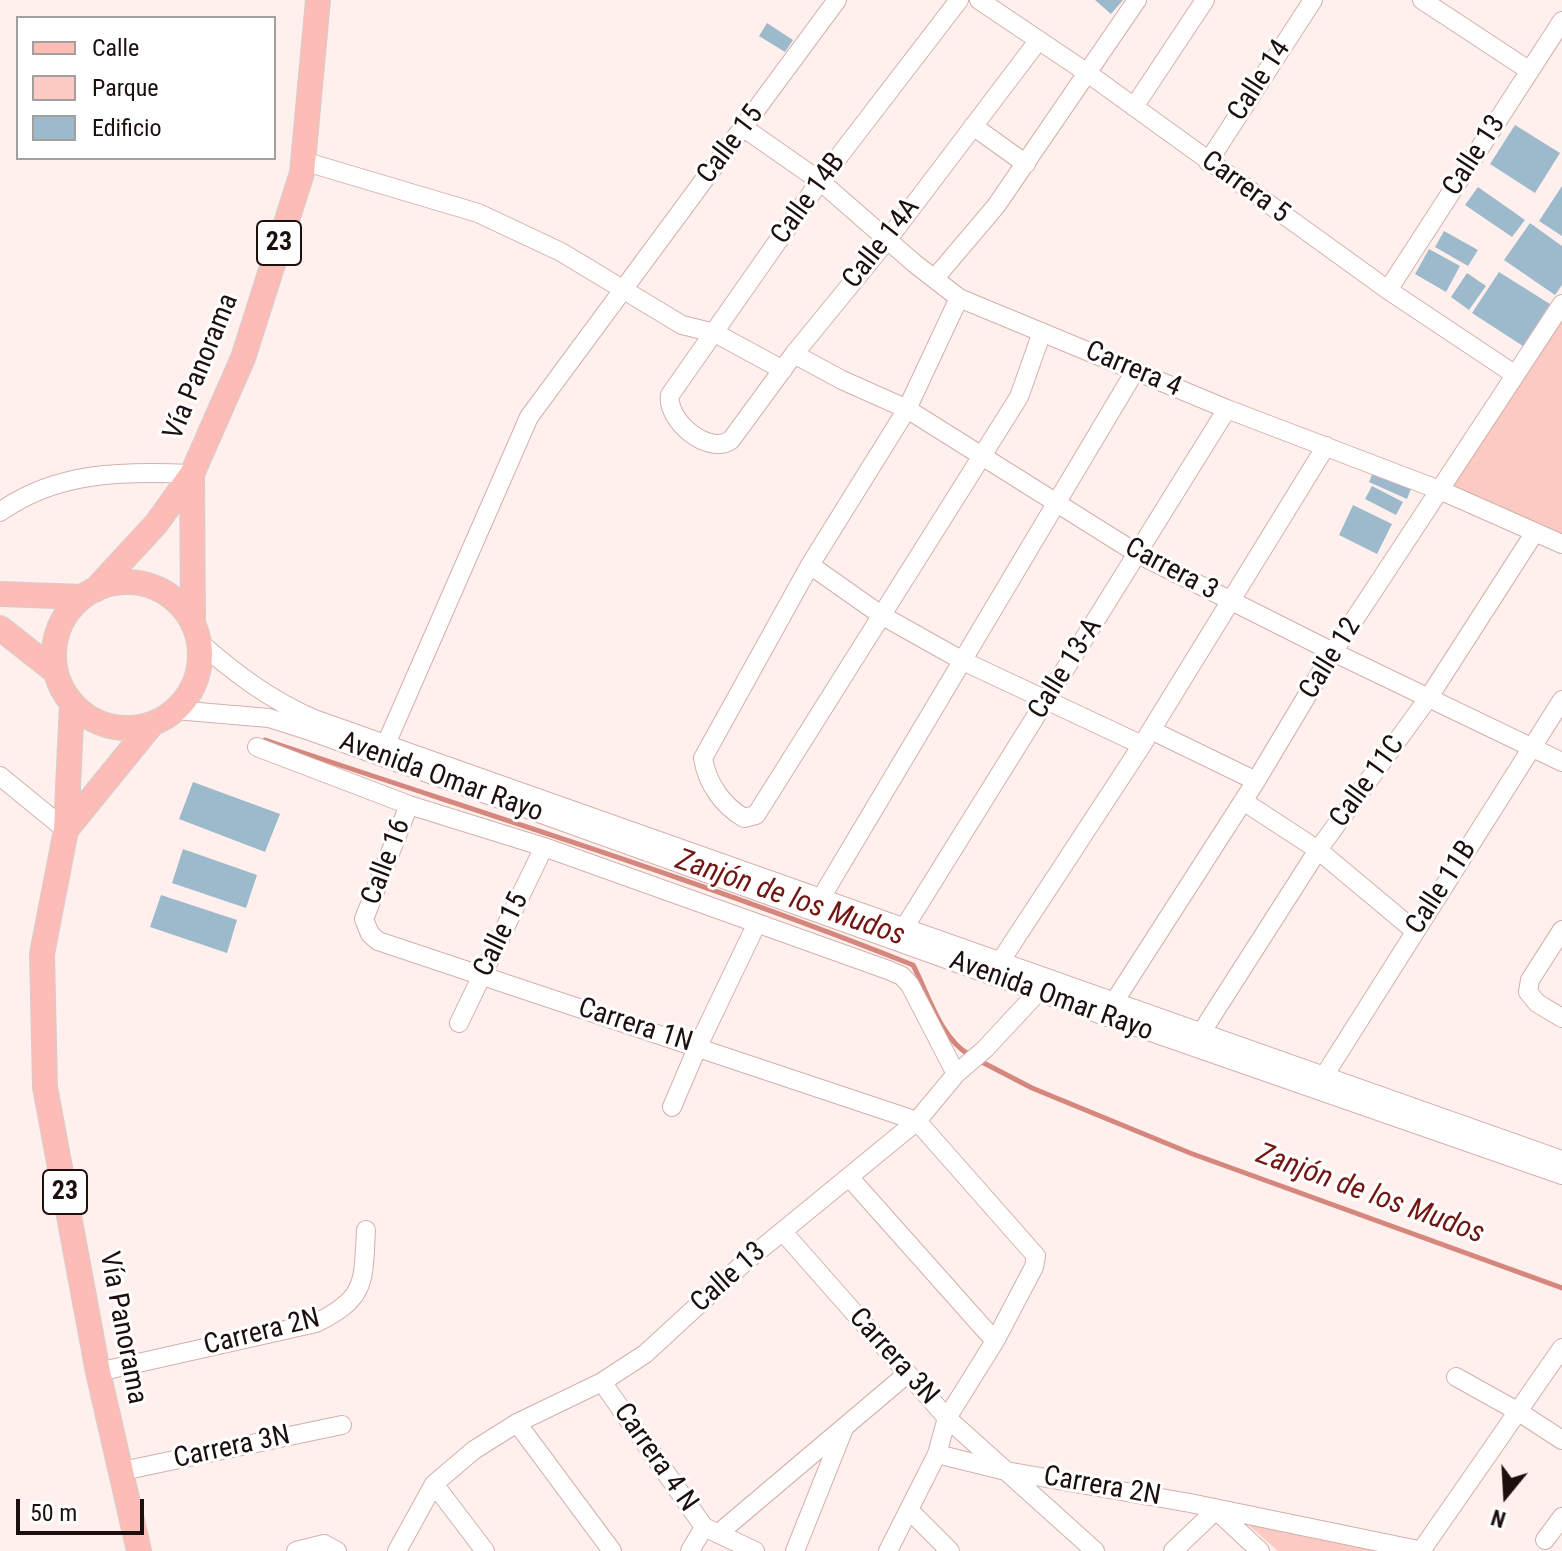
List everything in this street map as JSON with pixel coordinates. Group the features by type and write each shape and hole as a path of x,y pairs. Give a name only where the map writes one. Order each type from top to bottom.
{"main road":[{"name":"Vía Panorama","path":"89,594 147,535 192,474 243,358 302,173 318,0"},
{"name":"Vía Panorama","path":"192,474 196,634"},
{"path":"0,594 89,594 117,583 140,584 162,591 180,606 196,634"},
{"name":"23","path":"89,594 73,606 58,630 54,658 56,672 72,703 88,717 108,725 130,728 152,724 186,699 198,672 196,634"},
{"path":"0,628 56,672"},
{"name":"Vía Panorama","path":"72,703 66,830 42,954 45,1087 98,1372 139,1551"},
{"name":"Vía Panorama","path":"66,830 152,724"}],"street":[{"name":"Calle 15","path":"386,744 529,417 837,0"},
{"name":"Calle 14B","path":"724,445 715,445 682,425 669,404 670,395 820,181 959,0"},
{"name":"Carrera 5","path":"979,0 1007,7 1038,41 1086,72 1388,290 1514,374"},
{"path":"935,278 996,206 1137,0"},
{"path":"1134,107 1205,0"},
{"name":"Calle 14","path":"1208,162 1313,0"},
{"path":"1422,0 1530,71"},
{"name":"Calle 13","path":"1388,290 1562,21"},
{"name":"Calle 14A","path":"724,445 888,239 1038,41"},
{"path":"973,126 1026,164"},
{"name":"Carrera 4","path":"744,128 820,181 959,298 1227,409 1442,491 1562,544"},
{"path":"303,161 478,213 561,252 682,325 715,333 783,370"},
{"path":"959,298 907,409 810,565 703,758 711,784 734,812 744,818 756,815 1019,397 1042,332"},
{"name":"Calle 12","path":"1111,1010 1256,781 1333,652 1442,491 1514,374 1562,304"},
{"name":"Carrera 3","path":"794,354 907,409 1138,554 1562,762"},
{"path":"821,898 1135,371"},
{"name":"Calle 13-A","path":"904,928 1227,409"},
{"path":"1000,962 1146,738 1326,446"},
{"path":"0,512 23,496 53,484 131,472 192,474"},
{"name":"Calle 11C","path":"1201,1033 1318,850 1429,697 1535,532"},
{"path":"810,565 881,615 963,661 1047,701 1256,781"},
{"name":"Avenida Omar Rayo","path":"196,634 237,675 277,702 314,719 1000,962 1041,985"},
{"name":"Calle 11B","path":"1324,1076 1562,700"},
{"name":"Avenida Omar Rayo","path":"175,710 269,718 1111,1010 1561,1161"},
{"path":"257,747 409,805 544,847 902,976 963,1068"},
{"path":"0,776 66,830"},
{"path":"1243,801 1318,850 1415,931"},
{"name":"Calle 16","path":"364,919 409,805"},
{"name":"Calle 15","path":"459,1023 544,847"},
{"name":"Carrera 1N","path":"364,919 370,934 378,941 917,1121"},
{"path":"672,1107 757,923"},
{"path":"1562,930 1530,980 1528,992 1537,1003 1562,1018"},
{"name":"Calle 13","path":"397,1551 434,1484 474,1450 517,1423 602,1382 645,1354 745,1262 917,1121 1041,985"},
{"name":"Avenida Omar Rayo","path":"1111,1010 1201,1033 1561,1161"},
{"path":"917,1121 1036,1256 1034,1267 995,1341 947,1418"},
{"path":"849,1177 995,1341"},
{"name":"Carrera 2N","path":"98,1372 316,1323 336,1313 348,1305 363,1276 366,1230"},
{"name":"Carrera 3N","path":"783,1232 947,1418 937,1454 888,1551"},
{"path":"1216,1510 1422,1551 1562,1348"},
{"path":"690,1551 907,1374"},
{"path":"1456,1377 1562,1440"},
{"name":"Carrera 4 N","path":"602,1382 712,1530 755,1551"},
{"name":"Carrera 2N","path":"947,1418 1006,1471 1216,1510"},
{"path":"517,1423 612,1551"},
{"name":"Carrera 3N","path":"122,1471 342,1425"},
{"path":"795,1551 844,1426"},
{"path":"937,1454 1006,1471 1095,1551"},
{"path":"434,1484 485,1551"},
{"path":"909,1510 950,1551"},
{"path":"1173,1551 1216,1510"},
{"path":"1216,1510 1260,1551"},
{"path":"1545,1540 1562,1517"},
{"path":"296,1551 330,1548"}],"green space":[{"path":"1562,304 1562,544 1442,491"},
{"path":"1246,1523 1393,1551 1278,1551"}],"building":[{"path":"1095,0 1123,0 1111,14"},
{"path":"767,23 793,40 785,52 759,36"},
{"path":"1515,125 1560,153 1535,193 1490,164"},
{"path":"1562,186 1562,236 1539,221"},
{"path":"1478,187 1525,220 1512,237 1465,205"},
{"path":"1530,223 1562,246 1562,285 1555,295 1504,260"},
{"path":"1444,231 1478,250 1468,266 1435,247"},
{"path":"1429,249 1460,266 1446,292 1415,274"},
{"path":"1499,272 1550,304 1523,346 1472,313"},
{"path":"1467,273 1486,286 1469,310 1451,297"},
{"path":"1374,470 1412,486 1407,499 1369,482"},
{"path":"1372,486 1403,502 1396,515 1365,499"},
{"path":"1353,505 1392,524 1377,554 1339,535"},
{"path":"193,782 280,814 265,852 179,819"},
{"path":"183,849 257,875 246,908 172,883"},
{"path":"161,895 237,920 227,953 150,927"}],"waterway":[{"name":"Zanjón de los Mudos","path":"265,740 753,904 913,965 943,1027 951,1039 970,1055"},
{"name":"Zanjón de los Mudos","path":"978,1060 1032,1088 1190,1153 1562,1288"}]}
